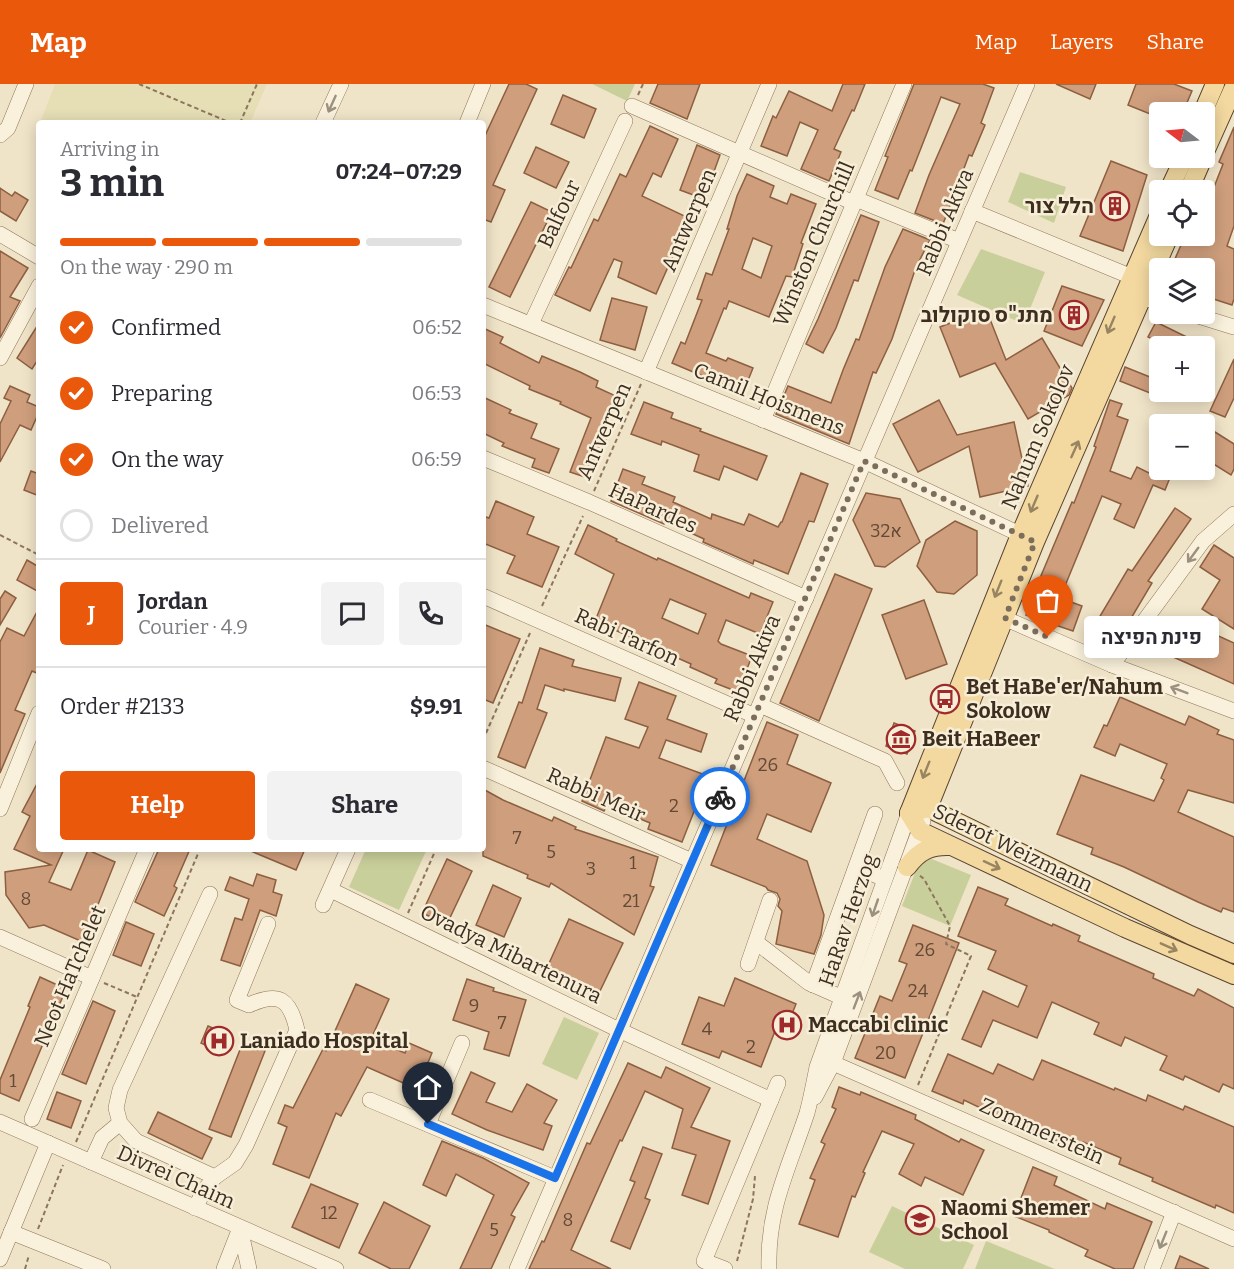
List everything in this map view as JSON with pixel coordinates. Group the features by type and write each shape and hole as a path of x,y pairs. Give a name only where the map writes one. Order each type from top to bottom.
{"main road":[{"path":"1207,102 1215,84"},
{"path":"1215,131 1234,87"},
{"name":"Nahum Sokolov","path":"909,813 1028,538 1149,238"},
{"name":"Nahum Sokolov","path":"928,808 1005,618 1028,538 1165,246"},
{"path":"940,777 944,801 965,825"},
{"name":"Sderot Weizmann","path":"1234,954 928,808 909,813 920,831 1125,928 1234,975"},
{"path":"907,867 926,848 952,846"}],"street":[{"path":"4,132 26,84"},
{"path":"324,120 341,84"},
{"path":"468,120 483,84"},
{"name":"Antwerpen","path":"646,372 770,84"},
{"name":"Winston Churchill","path":"763,420 904,84"},
{"name":"Rabbi Akiva","path":"517,1269 1027,84"},
{"path":"632,106 855,201 959,241"},
{"name":"Balfour","path":"531,324 625,121"},
{"path":"972,211 1132,277 1132,287 1136,294 1149,299"},
{"path":"0,234 36,255"},
{"path":"0,358 36,292"},
{"name":"Camil Hoismens","path":"486,305 864,461 1028,538"},
{"path":"1215,321 1234,327"},
{"name":"HaPardes","path":"486,459 806,598"},
{"path":"1112,665 1203,541 1234,514"},
{"name":"Rabi Tarfon","path":"486,597 885,761 897,783"},
{"path":"1005,618 1112,665 1234,711"},
{"path":"0,809 33,743"},
{"name":"Rabbi Meir","path":"486,769 693,861"},
{"name":"Nahum Sokolov","path":"920,831 928,808"},
{"name":"HaRav Herzog","path":"808,1110 817,1067 909,813"},
{"path":"813,985 875,814"},
{"name":"HaRav Herzog","path":"769,1269 768,1247 771,1220 780,1187 808,1110 833,1063 920,831"},
{"name":"Neot HaTchelet","path":"32,1119 146,852"},
{"path":"323,905 347,852"},
{"path":"857,867 885,879"},
{"name":"Ovadya Mibartenura","path":"331,890 619,1030 771,1100"},
{"path":"210,894 120,1090 116,1108 120,1123 136,1141 215,1177"},
{"path":"748,964 770,900"},
{"path":"195,1208 205,1189 215,1177 235,1163 246,1145 297,1030 293,1012 288,1003 277,998 261,999 249,1005 237,999 268,924"},
{"path":"0,937 92,978"},
{"path":"756,942 813,985 843,998"},
{"path":"428,1124 462,1043"},
{"name":"Zommerstein","path":"833,1063 1234,1239"},
{"path":"725,1269 704,1261 777,1083"},
{"path":"370,1100 555,1178"},
{"name":"Divrei Chaim","path":"0,1122 336,1269"},
{"path":"91,1162 102,1138 120,1123"},
{"path":"0,1259 48,1143"},
{"path":"1152,1269 1174,1212"},
{"path":"224,1269 240,1228"},
{"path":"240,1228 249,1269"},
{"path":"11,1232 103,1269"}],"path":[{"path":"139,84 224,120"},
{"path":"241,120 257,84"},
{"name":"Antverpen","path":"589,502 646,372"},
{"path":"0,535 36,553"},
{"path":"24,1269 70,1152 199,852"},
{"path":"403,924 435,852"},
{"path":"907,867 924,879 950,926 946,944 971,956 913,1098"},
{"path":"92,978 137,997"},
{"path":"734,1269 753,1199 755,1176"}],"shaded area":[{"path":"55,84 267,84 251,120 41,120"}],"green space":[{"path":"592,84 635,84 627,101"},
{"path":"1020,172 1066,187 1054,223 1008,202"},
{"path":"981,249 1045,272 1024,324 957,295"},
{"path":"365,852 426,852 399,910 349,887"},
{"path":"922,855 971,875 950,926 902,906"},
{"path":"564,1017 599,1033 577,1080 542,1064"},
{"path":"892,1206 974,1245 963,1269 905,1269 869,1252"},
{"path":"986,1241 1055,1269 975,1269"}],"building":[{"path":"509,84 526,84 537,89 493,185 505,190 491,222 486,220 486,134"},
{"path":"658,84 700,84 687,119 650,103"},
{"path":"843,84 865,84 834,149 841,152 829,181 801,169 818,130 800,122 787,156 761,146 773,116 776,118 789,91 832,111"},
{"path":"914,84 983,84 994,88 981,123 985,125 972,156 969,155 943,224 915,213 960,104 941,97 912,171 910,170 898,199 875,190 888,157 885,156"},
{"path":"1056,84 1096,84 1090,99"},
{"path":"1136,84 1174,84 1192,91 1187,102 1149,102 1149,114 1128,105"},
{"path":"563,95 596,109 584,138 551,124"},
{"path":"650,126 678,139 661,177 653,173 642,196 693,220 679,251 676,249 656,294 618,277 622,262 614,259 590,311 555,295 569,267 571,268 594,219 598,221 620,174 626,177"},
{"path":"1234,127 1234,226 1227,246 1234,249 1232,305 1215,300 1215,258 1175,258 1181,246 1215,246 1215,185 1223,164 1219,162"},
{"path":"697,145 720,155 704,199 680,190"},
{"path":"536,147 569,162 556,188 524,173"},
{"name":"הלל צור","path":"1111,161 1147,175 1123,251 1080,236"},
{"path":"747,174 774,186 770,197 787,204 791,194 816,204 801,243 803,244 792,277 786,276 769,317 729,301 706,353 726,361 728,358 753,368 743,393 672,363 681,342 685,344 702,300 697,299 706,273 712,275 729,229 727,229 737,196","holes":["753,238 772,246 761,278 742,269"]},
{"path":"0,188 12,196 15,192 28,200 16,221 0,211"},
{"path":"531,202 552,212 510,297 489,287"},
{"path":"861,215 879,222 858,281 854,280 836,328 823,353 806,344"},
{"path":"903,229 930,240 916,267 892,339 876,373 873,372 849,444 776,414 788,386 831,403 856,339 859,340 885,267"},
{"path":"0,251 28,268 10,297 20,301 0,338"},
{"name":"מתנ\"ס סוקולוב","path":"1062,286 1104,300 1082,346 1044,331"},
{"path":"612,298 647,307 635,350 600,340"},
{"path":"986,309 1006,360 1042,338 1072,388 1069,395 1028,419 995,363 960,377 940,327"},
{"path":"1155,324 1160,324 1185,336 1149,336"},
{"path":"36,328 36,363 32,369 17,358"},
{"path":"486,329 503,337 500,343 539,363 542,356 580,372 598,381 596,387 618,397 600,436 606,439 591,479 570,472 591,418 529,389 530,386 486,364"},
{"path":"1234,359 1234,398 1225,417 1210,411"},
{"path":"1125,367 1149,377 1149,393 1120,381"},
{"path":"10,386 30,395 27,402 36,406 36,419 31,430 20,425 0,462 0,424 11,401 4,398"},
{"path":"486,398 511,410 509,413 537,424 531,438 559,449 549,473 532,467 535,459 502,446 504,443 486,434"},
{"path":"939,400 957,435 1014,422 1028,486 980,497 969,446 918,472 893,424"},
{"path":"1110,400 1122,404 1117,416 1128,420 1110,471 1131,479 1137,467 1149,473 1149,480 1169,480 1165,490 1153,485 1134,528 1114,519 1121,504 1102,496 1060,598 1082,606 1073,631 1026,615 1072,502 1074,503 1096,447 1094,446"},
{"path":"644,402 673,413 671,418 701,429 700,431 767,456 757,480 724,466 719,480 694,471 699,455 662,441 661,445 631,434"},
{"path":"1215,432 1234,444 1234,469 1231,475 1215,465"},
{"path":"623,469 645,477 642,484 675,497 673,502 711,519 712,514 744,525 749,514 778,527 801,473 828,484 814,522 809,521 788,574 754,560 753,564 703,542 704,539 665,521 664,524 611,501"},
{"path":"31,471 36,473 36,495 24,490"},
{"path":"866,493 900,499 920,542 885,567 875,566 853,520"},
{"path":"496,501 534,517 527,534 559,547 542,587 507,573 515,556 486,544 486,517 489,518"},
{"path":"1175,508 1191,519 1148,581 1152,583 1117,642 1093,628 1128,569 1132,571"},
{"path":"955,521 977,531 977,575 954,594 937,592 917,566 926,540"},
{"path":"588,525 657,560 658,558 749,598 751,593 773,602 760,634 726,620 718,641 752,656 738,692 715,683 717,679 690,667 691,664 595,621 614,574 575,554","holes":["670,599 706,614 698,634 662,618"]},
{"path":"1214,545 1234,558 1234,629 1202,609 1220,580 1200,567"},
{"path":"27,560 36,565 36,590 17,580"},
{"path":"835,574 872,589 819,721 780,703"},
{"path":"5,591 16,598 0,625 0,599"},
{"path":"924,600 947,664 906,679 882,615"},
{"path":"36,614 36,673 32,671 15,710 25,714 0,773 0,642 7,628 24,636"},
{"path":"1177,617 1234,643 1234,684 1162,652"},
{"path":"486,625 520,639 493,703 486,700"},
{"path":"540,648 574,660 572,666 621,678 615,701 545,685 537,709 547,713 525,768 498,757 519,702 522,703"},
{"path":"639,682 676,696 667,719 707,734 701,752 666,740 659,758 708,776 682,842 648,829 650,823 607,805 604,811 582,801 606,737 639,748 648,727 625,719"},
{"path":"1120,697 1185,725 1189,716 1219,730 1217,734 1234,740 1234,803 1188,790 1178,812 1234,837 1234,912 1223,908 1221,912 1198,902 1091,854 1093,848 1057,834 1081,775 1154,801 1164,780 1161,778 1167,764 1120,744 1115,756 1094,747 1104,725 1107,726"},
{"path":"767,722 798,735 787,764 831,783 811,832 767,814 757,839 807,861 824,915 821,935 814,954 776,944 782,911 778,906 780,899 777,893 711,865"},
{"name":"Beit HaBeer","path":"894,723 915,731 907,754 886,746"},
{"path":"36,786 36,852 63,852 49,882 71,890 87,852 92,852 115,862 83,942 44,925 29,928 6,895 5,872 51,865 14,849 30,816 22,812"},
{"path":"486,791 552,821 554,817 576,827 575,829 658,857 650,886 654,887 634,935 551,883 549,887 527,878 528,875 483,856 483,852 486,852"},
{"path":"158,852 189,852 174,886 177,888 164,916 135,902"},
{"path":"253,852 304,852 296,870"},
{"path":"447,859 472,871 447,924 422,913"},
{"path":"257,874 276,880 273,892 282,895 276,916 260,910 240,966 221,960 235,918 242,920 249,899 225,890 230,877 253,886"},
{"path":"493,885 521,898 504,937 476,925"},
{"path":"978,887 1008,899 1005,905 1080,936 1078,941 1154,974 1153,978 1194,996 1198,989 1234,1008 1234,1089 1223,1084 1219,1092 1185,1076 1183,1080 1160,1070 1167,1056 1125,1037 1121,1046 1094,1034 1099,1023 1052,1002 1037,1038 993,1020 981,1047 962,1039 983,991 1018,1007 1027,986 988,969 996,951 958,936"},
{"path":"569,919 623,943 599,993 546,970"},
{"path":"126,922 154,934 141,966 113,955"},
{"path":"913,925 959,943 905,1078 855,1058 880,996 892,1001 907,964 899,961"},
{"path":"40,977 66,989 19,1101 0,1093 0,1080"},
{"path":"735,978 796,1004 786,1029 777,1026 761,1067 722,1051 719,1058 682,1044 699,997 724,1006"},
{"path":"467,979 494,988 493,991 526,1000 509,1056 484,1049 489,1032 453,1020"},
{"path":"356,984 389,999 371,1039 405,1053 409,1043 432,1053 417,1089 367,1067 341,1116 336,1113 309,1178 273,1164 287,1127 278,1123 285,1105 293,1108 323,1049 326,1051"},
{"path":"93,1001 115,1011 86,1084 62,1074"},
{"path":"208,1026 222,1032 214,1049 201,1043"},
{"path":"243,1042 265,1051 231,1137 209,1129"},
{"path":"948,1054 993,1074 998,1064 1033,1080 1042,1060 1114,1090 1115,1088 1146,1101 1148,1095 1183,1110 1185,1106 1234,1127 1234,1213 1216,1205 1215,1208 1152,1181 1153,1178 1119,1164 1121,1158 1083,1142 1079,1150 1042,1135 1041,1137 964,1100 963,1104 932,1091"},
{"path":"628,1063 661,1078 666,1067 710,1088 691,1127 730,1141 708,1204 682,1195 696,1155 672,1148 683,1109 645,1091 622,1141 620,1140 571,1250 611,1269 529,1269 542,1241 544,1242 587,1143 590,1144"},
{"path":"471,1072 495,1083 486,1102 512,1112 527,1084 557,1100 544,1123 552,1126 543,1150 487,1130 452,1114"},
{"path":"839,1087 860,1095 861,1092 916,1115 915,1119 959,1142 961,1139 984,1150 963,1195 925,1177 921,1186 899,1174 914,1144 882,1131 863,1172 865,1173 855,1197 852,1196 838,1237 799,1224 815,1180 810,1178 825,1144 821,1142 836,1109 832,1107"},
{"path":"57,1092 81,1101 71,1128 47,1119"},
{"path":"158,1112 212,1138 202,1159 148,1133"},
{"path":"442,1141 483,1158 529,1183 511,1215 515,1217 491,1269 460,1269 494,1195 456,1174 446,1196 423,1185"},
{"path":"643,1147 662,1154 645,1198 650,1200 630,1249 611,1241 635,1182 630,1180"},
{"path":"1033,1167 1057,1177 1054,1185 1105,1209 1107,1203 1152,1222 1133,1269 1115,1269 1085,1256 1088,1250 1049,1230 1014,1216"},
{"path":"311,1184 358,1204 339,1248 292,1227"},
{"path":"384,1202 430,1226 409,1269 391,1269 359,1253"},
{"path":"1180,1256 1209,1269 1175,1269"}],"way so far":[{"path":"720,797 864,461 1035,542 1005,618 1048,637"}],"place":[{"name":"הלל צור","path":"1115,206"},
{"name":"מתנ\"ס סוקולוב","path":"1074,315"},
{"name":"פינת הפיצה","path":"1048,637"},
{"name":"Bet HaBe'er/Nahum Sokolow","path":"945,699"},
{"name":"Beit HaBeer","path":"901,739"},
{"name":"Maccabi clinic","path":"787,1025"},
{"name":"Laniado Hospital","path":"219,1041"},
{"name":"Naomi Shemer School","path":"920,1220"}],"route":[{"path":"428,1124 555,1178 720,797"}]}
